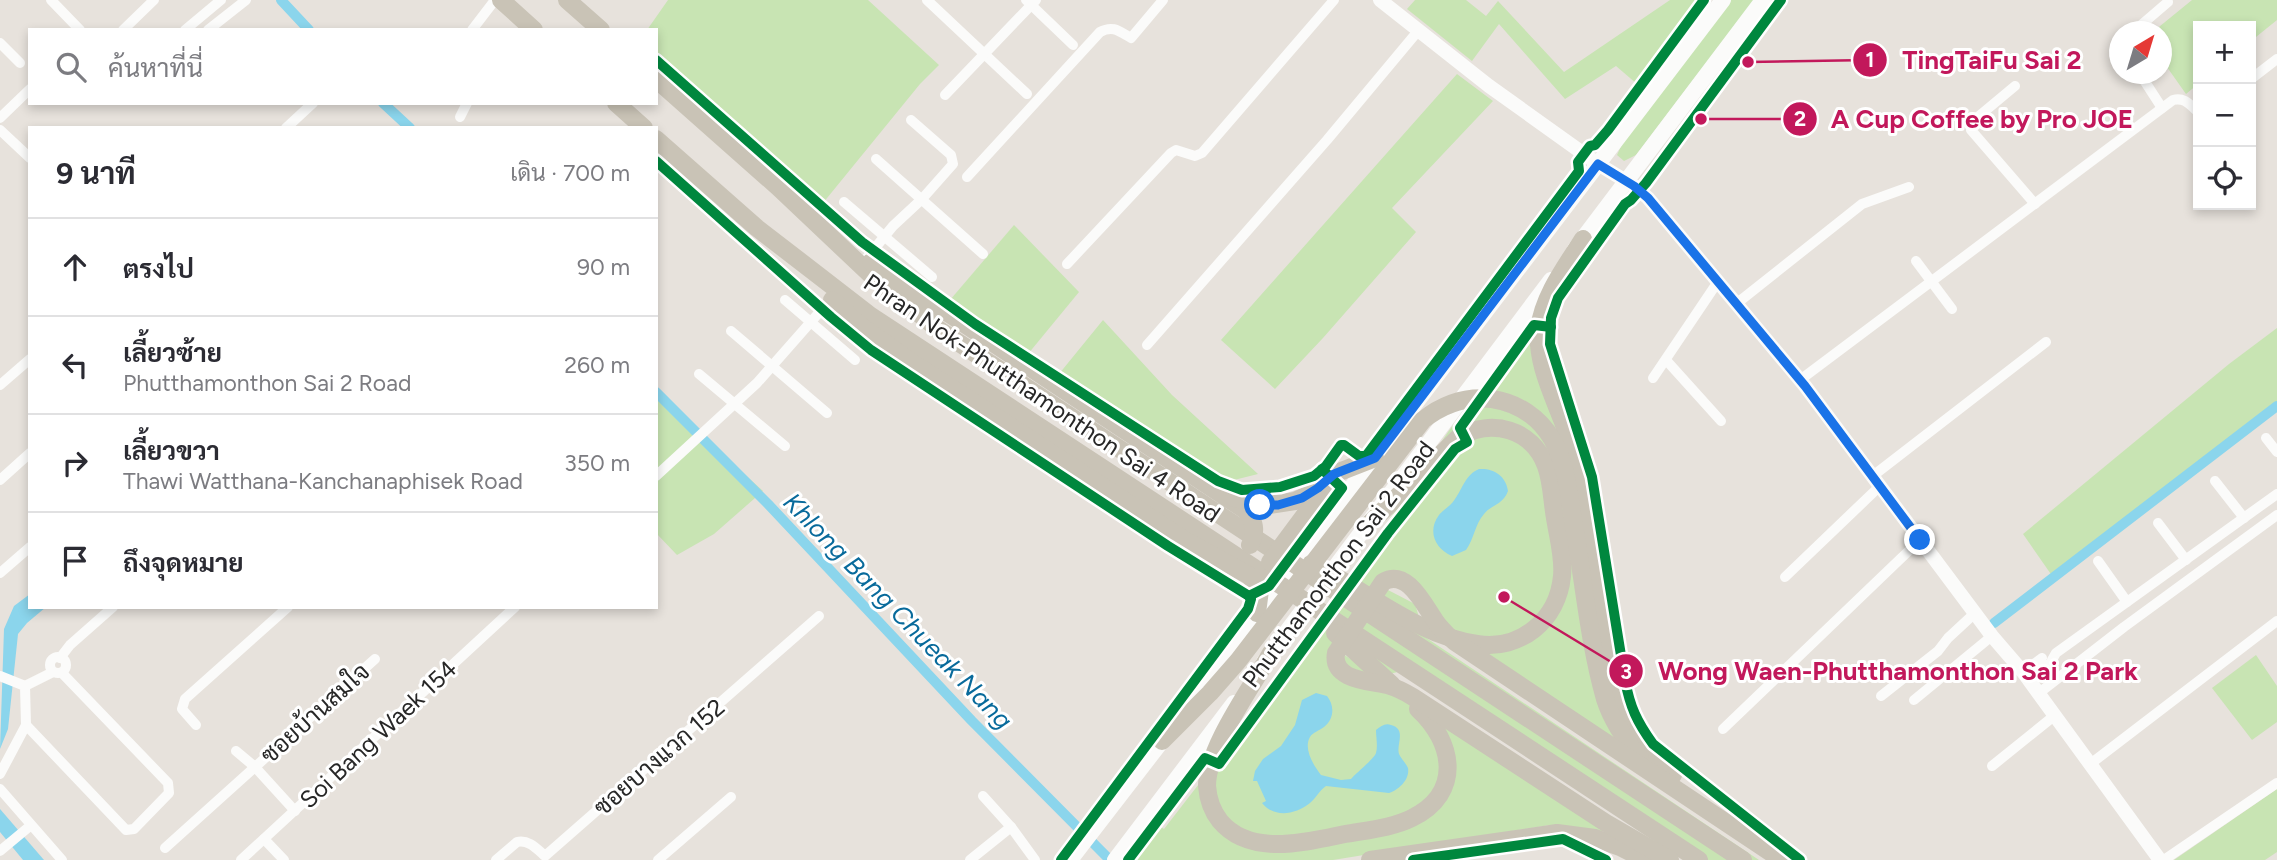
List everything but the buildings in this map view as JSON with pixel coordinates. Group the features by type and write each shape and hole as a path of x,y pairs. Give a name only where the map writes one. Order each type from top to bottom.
{"main road":[{"path":"501,0 527,28"},
{"path":"567,0 599,28"},
{"name":"Phutthamonthon Sai 2 Road","path":"1070,860 1723,0"},
{"name":"Phutthamonthon Sai 2 Road","path":"1115,860 1763,0"},
{"name":"Phran Nok-Phutthamonthon Sai 4 Road","path":"658,81 922,318 1743,860"},
{"path":"619,105 642,126"},
{"name":"Phran Nok-Phutthamonthon Sai 4 Road","path":"658,141 757,228 871,316 1047,432 1268,585 1699,860"},
{"path":"817,224 1248,513 1255,532 1250,545 1239,554 1223,555 1202,550"},
{"path":"757,228 861,326 912,363 1202,550 1268,585 1335,634 1434,726 1443,740 1447,753 1445,781 1437,799 1429,807 1402,822 1280,844 1257,842 1234,833 1225,826 1212,809 1207,785 1212,761 1271,653"},
{"path":"1583,239 1547,300 1539,328 1539,343 1543,366 1584,488 1619,701 1627,723 1647,751 1749,837 1782,860"},
{"path":"1162,741 1238,662 1423,420 1452,402 1493,399 1507,402 1529,413 1545,429 1558,451 1566,477 1598,666 1610,712 1632,748 1665,788"},
{"path":"1266,545 1334,575 1407,620 1429,630 1476,644 1503,645 1521,639 1538,626 1555,602 1561,583 1562,565 1546,467 1534,444 1516,433 1500,428 1477,429 1452,442 1367,526"},
{"path":"1205,484 1238,500 1260,505 1278,505 1310,494 1334,474 1375,458"},
{"path":"1257,613 1260,599 1268,585 1265,569 1334,474"},
{"path":"1659,858 1413,697 1389,686 1345,674 1337,667 1336,653 1383,582 1388,579 1401,579 1412,588 1438,625 1455,642 1766,860"},
{"path":"1335,634 1619,820 1659,858"},
{"path":"1437,658 1546,718 1749,837"},
{"path":"1370,860 1558,833 1595,838 1659,858"}],"street":[{"path":"51,0 78,28"},
{"path":"125,28 154,0"},
{"path":"211,28 246,0"},
{"path":"474,28 495,0"},
{"path":"927,0 1027,94"},
{"path":"967,177 1100,32 1115,28 1131,38 1163,0"},
{"path":"1067,264 1171,153 1176,150 1195,156 1202,153 1335,0"},
{"path":"1385,1 1418,31 1489,86 1648,198 1800,380 2162,860 2277,783"},
{"path":"187,28 218,2"},
{"path":"945,95 1031,2 1073,45"},
{"path":"2146,21 2168,2"},
{"path":"1147,345 1326,141 1418,31"},
{"path":"0,43 20,64"},
{"path":"2256,75 2277,59"},
{"path":"2146,84 2162,108"},
{"path":"2015,86 1973,121 1971,130 2035,204"},
{"path":"0,118 28,91"},
{"path":"1800,380 2173,100 2182,99 2193,107"},
{"path":"288,126 311,105"},
{"path":"460,117 466,105"},
{"path":"866,258 950,168 953,159 911,120"},
{"path":"0,130 28,156"},
{"path":"876,159 983,254"},
{"path":"1736,304 1862,204 1909,187"},
{"path":"844,202 932,277"},
{"path":"1916,261 1952,309"},
{"path":"1653,378 1717,283"},
{"path":"658,474 735,405 831,299"},
{"path":"785,300 855,360"},
{"path":"732,331 827,413"},
{"path":"1785,577 1877,480 2046,342"},
{"path":"1666,360 1721,421"},
{"path":"0,386 28,361"},
{"path":"699,373 785,446"},
{"path":"2266,438 2277,452"},
{"path":"0,480 28,455"},
{"path":"2215,481 2244,518"},
{"path":"2025,676 2277,494"},
{"path":"2039,694 2134,619 2277,514"},
{"path":"2158,523 2186,560"},
{"path":"1723,729 1920,540"},
{"path":"0,573 28,549"},
{"path":"2098,561 2127,602"},
{"path":"26,725 126,830 134,830 169,793 168,783 50,667 54,659 60,658 70,645 111,609"},
{"path":"269,609 276,618"},
{"path":"196,725 182,709 185,699 286,609"},
{"name":"Soi Bang Waek 154","path":"241,860 513,609"},
{"path":"1881,696 1938,651 1975,613"},
{"name":"ซอยบางแวก 152","path":"496,860 521,840 547,858 819,616"},
{"path":"2089,765 2277,621"},
{"path":"1914,700 1992,636"},
{"name":"ซอยบ้านสมใจ","path":"165,848 375,659"},
{"path":"1,676 21,684 57,672"},
{"path":"0,774 26,725 21,684"},
{"path":"1992,766 2054,716"},
{"name":"ซอยบ้านสมใจ","path":"236,751 255,767 295,811"},
{"path":"0,789 26,829 62,860"},
{"path":"983,796 1011,827 1035,860"},
{"path":"658,860 730,797"},
{"path":"970,860 1011,827"},
{"path":"3,848 26,829"},
{"path":"264,839 285,860"}],"green space":[{"path":"668,0 868,0 939,65 920,84 823,203 658,55 658,28 648,28"},
{"path":"1415,0 1466,0 1486,16 1498,1 1564,72 1670,0 1700,0 1637,84 1616,66 1565,99 1499,24 1472,61 1407,9"},
{"path":"1730,0 1754,0 1636,155 1624,161 1617,155 1622,144"},
{"path":"2192,0 2277,0 2277,20 2256,37 2256,21 2193,21 2193,88 2186,94 2172,74 2172,21 2166,21"},
{"path":"1457,74 1493,101 1392,208 1416,232 1275,389 1221,340"},
{"path":"1014,225 1079,292 1028,354 950,300"},
{"path":"1103,320 1172,395 1258,474 1230,481 1190,459 1059,374"},
{"path":"1534,327 1569,458 1629,751 1464,645 1394,573 1331,646 1604,828 1601,834 1550,825 1333,860 1134,860 1158,825 1164,829 1250,718 1352,575 1448,432 1527,328"},
{"path":"2277,328 2277,409 2055,580 2023,534 2229,364"},
{"path":"658,396 763,491 714,534 677,555 658,535"},
{"path":"1388,590 1415,604 1425,637 1759,860 1686,860 1401,671 1386,675 1342,650"},
{"path":"2256,655 2277,686 2277,722 2252,740 2212,688"},
{"path":"2277,789 2277,852 2265,860 2174,860"}],"water":[{"path":"1479,469 1498,474 1505,481 1508,491 1503,499 1481,518 1466,550 1452,556 1437,544 1433,533 1435,521 1453,501 1467,478"},
{"path":"28,596 28,609 44,609 18,634 8,729 0,749 4,629 14,606"},
{"path":"1316,693 1327,696 1332,708 1327,724 1313,734 1308,742 1310,757 1321,775 1341,780 1351,779 1375,756 1376,730 1387,724 1399,730 1398,750 1408,768 1407,777 1399,787 1389,793 1326,786 1310,803 1298,810 1285,813 1272,811 1262,803 1266,801 1257,781 1253,781 1255,771 1263,759 1281,746 1295,725 1302,700"},
{"path":"0,809 44,860 23,860 0,832"}],"waterway":[{"name":"Khlong Bang Chueak Nang","path":"281,0 307,28"},
{"name":"Khlong Bang Chueak Nang","path":"385,105 408,126"},
{"name":"Khlong Bang Chueak Nang","path":"658,394 768,504 972,721 1110,860"},
{"path":"1994,623 2277,406"}],"cycle path":[{"path":"658,62 862,242 975,324 1218,481 1242,490 1280,487 1314,476 1326,466 1341,445 1359,456 1366,456 1579,171 1578,162 1590,146 1595,145 1608,130 1704,0"},
{"path":"1781,0 1646,183 1625,204 1558,298 1551,318 1550,344 1592,477 1625,680 1635,714 1653,744 1800,860"},
{"path":"658,163 871,350 1168,546 1249,596"},
{"path":"1128,860 1205,758 1219,764 1388,533 1455,449 1467,442 1460,428 1534,325 1551,327"},
{"path":"1249,596 1269,586 1342,488 1322,469"},
{"path":"1061,860 1248,609 1251,599 1249,596"},
{"path":"1413,860 1563,839 1606,860"}],"place":[{"name":"TingTaiFu Sai 2","path":"1748,62"},
{"name":"A Cup Coffee by Pro JOE","path":"1701,119"},
{"name":"Wong Waen-Phutthamonthon Sai 2 Park","path":"1504,597"}],"route":[{"path":"1260,505 1295,501 1310,494 1334,474 1375,458 1598,164 1648,198 1805,386 1920,540"}]}
